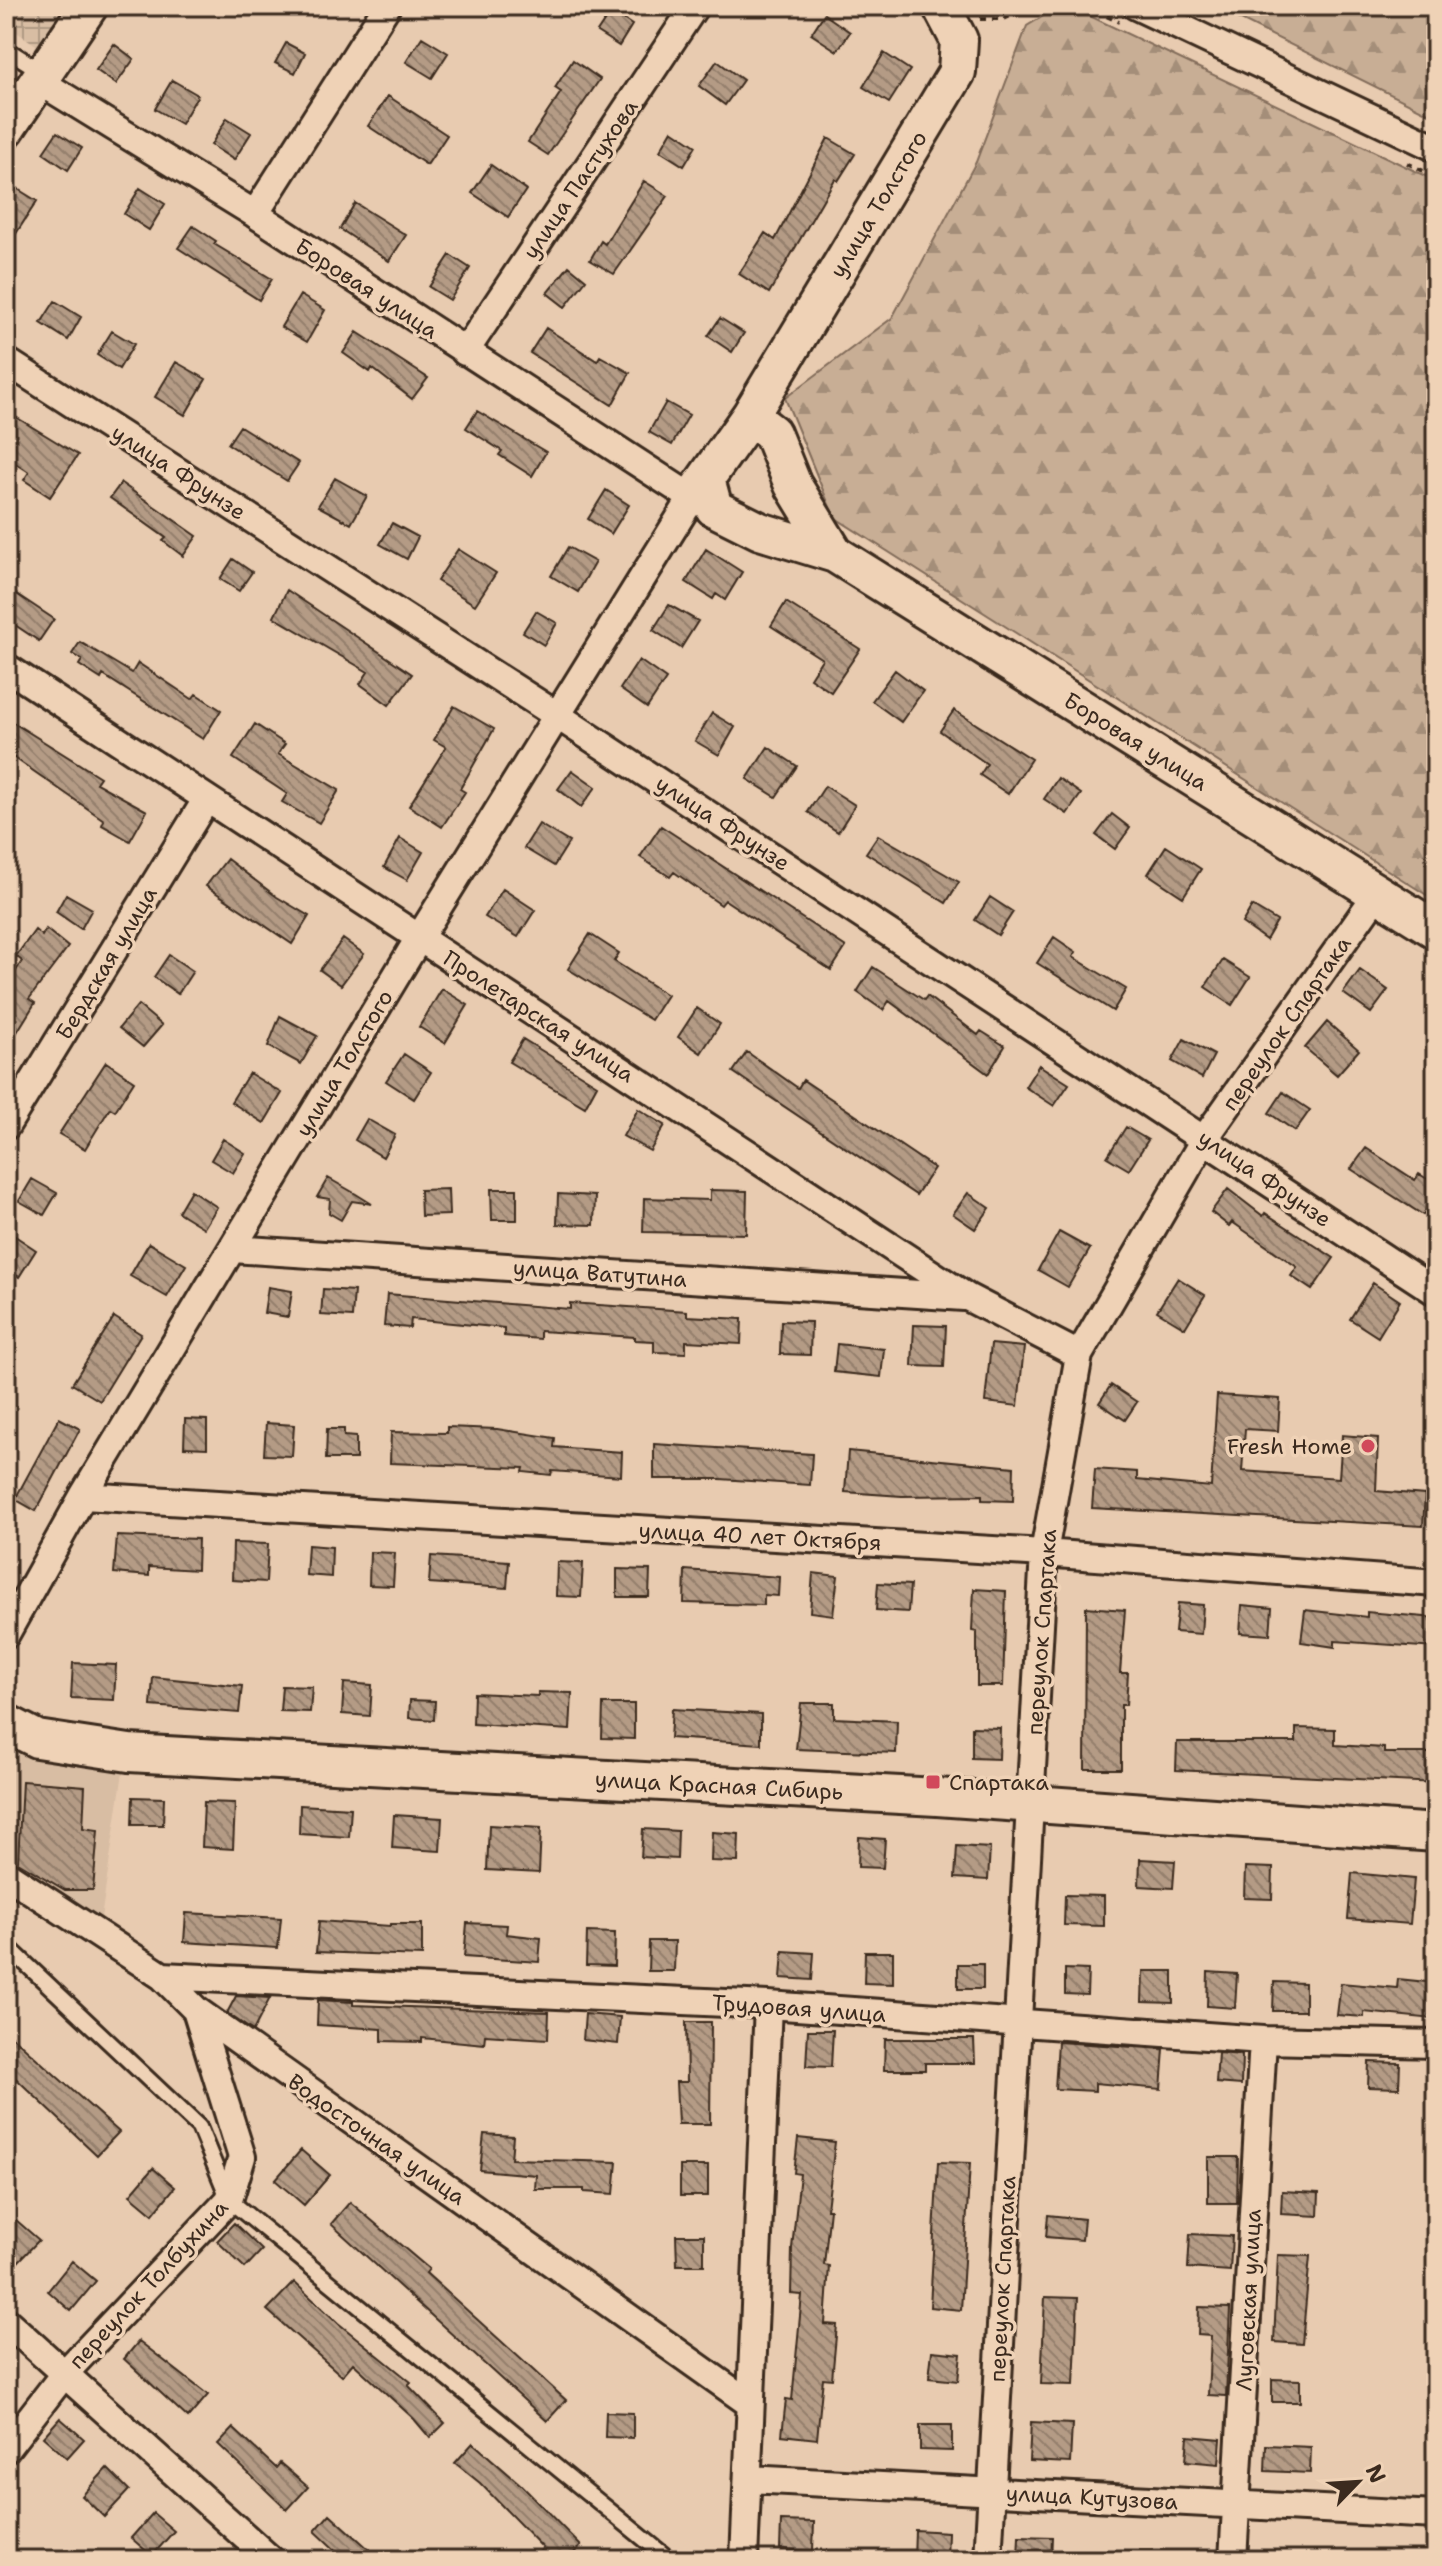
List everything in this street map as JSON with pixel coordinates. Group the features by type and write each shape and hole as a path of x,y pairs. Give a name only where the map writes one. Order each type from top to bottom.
{"street":[{"path":"6,129 89,6"},
{"path":"255,214 387,6"},
{"name":"улица Пастухова","path":"465,352 695,6"},
{"path":"1136,6 1436,148"},
{"name":"улица Толстого","path":"6,1634 83,1496 419,938 558,716 704,495 957,72 959,40 946,12"},
{"name":"Боровая улица","path":"42,78 465,352 704,495"},
{"name":"улица Фрунзе","path":"6,361 558,716 1436,1292"},
{"path":"750,416 772,433 793,485 835,554"},
{"path":"760,531 781,527 794,512 793,485"},
{"path":"704,495 760,531 835,554"},
{"name":"Боровая улица","path":"835,554 1379,891 1436,930"},
{"name":"Пролетарская улица","path":"6,667 967,1297 1079,1355"},
{"name":"Бердская улица","path":"6,1126 206,800"},
{"name":"переулок Спартака","path":"988,2560 1044,1553 1079,1355 1205,1138 1379,891"},
{"name":"улица Ватутина","path":"233,1249 967,1297"},
{"name":"улица 40 лет Октября","path":"83,1496 1044,1553 1436,1583"},
{"name":"улица Красная Сибирь","path":"6,1723 37,1739 129,1753 1030,1803 1436,1833"},
{"name":"Водосточная улица","path":"6,1874 162,1976 196,2010 749,2403"},
{"name":"Трудовая улица","path":"162,1976 768,2005 1263,2040 1436,2044"},
{"path":"744,2560 768,2005"},
{"name":"переулок Толбухина","path":"6,2449 64,2374 229,2200 242,2157 196,2010"},
{"name":"Луговская улица","path":"1233,2560 1263,2040"},
{"path":"6,2321 271,2560"},
{"name":"улица Кутузова","path":"749,2479 1436,2515"}],"lane":[{"path":"6,49 42,78"},
{"path":"6,1945 199,2127 229,2200 670,2560"}],"path":[{"path":"946,12 1004,19 1032,6"}],"shaded area":[{"path":"6,6 68,6 42,49 6,25"},
{"path":"6,1743 13,1747 125,1759 100,1925 6,1861"}],"green space":[{"path":"1060,6 1069,6 1436,181 1436,901 834,517 785,398 892,318 976,162 1027,26"},
{"path":"1213,6 1436,6 1436,117"}],"building":[{"path":"611,11 632,25 619,46 597,32"},
{"path":"824,14 850,32 837,51 811,34"},
{"path":"422,37 448,53 432,78 406,62"},
{"path":"286,43 305,53 295,73 275,63"},
{"path":"114,44 134,59 116,84 96,70"},
{"path":"884,53 910,70 889,103 863,87"},
{"path":"573,60 600,79 548,155 528,142 561,92 555,88"},
{"path":"717,61 743,80 725,105 699,86"},
{"path":"172,80 198,95 181,124 155,109"},
{"path":"388,96 447,135 427,165 368,126"},
{"path":"227,118 251,133 234,160 211,145"},
{"path":"672,130 696,146 684,166 660,151"},
{"path":"57,132 82,148 68,170 43,153"},
{"path":"828,138 855,154 838,181 835,179 769,293 739,274 765,233 775,240"},
{"path":"491,165 526,190 508,217 472,193"},
{"path":"644,181 668,196 614,274 590,260 601,241 605,244"},
{"path":"16,188 37,201 6,249 6,205"},
{"path":"140,188 165,204 149,230 124,214"},
{"path":"355,203 406,235 389,261 340,229"},
{"path":"193,226 216,241 214,244 272,279 259,300 178,248"},
{"path":"450,255 470,268 450,300 429,287"},
{"path":"569,266 586,280 565,307 547,293"},
{"path":"300,295 325,310 307,342 281,327"},
{"path":"55,301 81,317 68,340 41,323"},
{"path":"720,318 744,333 732,352 708,336"},
{"path":"546,328 597,361 600,356 630,373 612,405 530,353"},
{"path":"112,331 134,344 119,369 97,355"},
{"path":"357,332 428,378 412,399 372,368 370,372 343,353"},
{"path":"176,362 206,379 185,415 155,397"},
{"path":"666,402 689,415 672,445 649,432"},
{"path":"6,411 78,455 50,497 24,480 29,472 6,457"},
{"path":"477,411 546,452 532,476 499,455 502,451 466,428"},
{"path":"240,426 299,463 287,481 228,444"},
{"path":"335,478 367,496 351,524 318,506"},
{"path":"121,483 197,536 183,556 163,541 166,538 110,498"},
{"path":"606,490 629,505 611,534 588,519"},
{"path":"392,523 418,537 407,559 380,544"},
{"path":"568,547 595,562 578,592 551,576"},
{"path":"458,549 496,573 475,605 437,581"},
{"path":"706,549 742,572 725,600 716,594 713,599 686,582"},
{"path":"233,559 252,572 239,591 220,579"},
{"path":"6,587 54,619 39,641 6,619"},
{"path":"287,590 412,674 389,705 360,684 368,672 274,617"},
{"path":"786,602 860,649 831,692 810,678 822,659 771,626"},
{"path":"669,605 698,621 681,648 653,630"},
{"path":"536,611 557,623 544,645 523,632"},
{"path":"80,642 132,673 138,663 192,699 196,694 221,710 203,739 103,675 101,679 79,665 82,660 72,654"},
{"path":"639,660 666,679 647,708 620,689"},
{"path":"895,670 923,691 901,722 872,701"},
{"path":"454,706 494,729 460,789 465,792 442,827 409,806 446,747 434,740"},
{"path":"954,710 1031,759 1008,794 980,775 987,764 940,731"},
{"path":"712,713 735,727 719,755 695,741"},
{"path":"6,718 100,777 96,783 147,811 130,841 102,825 104,820 6,752"},
{"path":"255,724 285,744 278,754 339,790 319,823 282,802 287,794 233,758"},
{"path":"768,747 797,766 776,797 747,779"},
{"path":"572,770 596,787 581,807 558,789"},
{"path":"1058,778 1081,794 1067,814 1044,799"},
{"path":"825,786 855,805 838,832 808,812"},
{"path":"1112,814 1130,828 1115,849 1096,835"},
{"path":"539,824 569,842 554,866 524,848"},
{"path":"661,826 846,947 831,970 725,900 721,905 674,872 670,877 640,857"},
{"path":"878,835 959,882 946,903 866,853"},
{"path":"400,838 423,852 407,880 384,867"},
{"path":"1166,846 1201,869 1183,897 1148,874"},
{"path":"227,859 277,897 309,916 292,944 206,886"},
{"path":"503,889 535,910 518,937 485,917"},
{"path":"66,894 92,909 81,929 56,912"},
{"path":"990,897 1013,912 998,935 975,920"},
{"path":"1252,906 1277,921 1266,940 1242,923"},
{"path":"46,929 68,947 29,999 35,1003 6,1050 6,987 22,961 16,956 35,930 42,936"},
{"path":"590,934 619,953 614,961 667,995 651,1020 568,969"},
{"path":"1054,937 1076,952 1073,957 1126,989 1113,1011 1037,963"},
{"path":"343,939 364,954 341,985 320,970"},
{"path":"169,955 193,971 178,994 154,977"},
{"path":"1223,960 1250,977 1232,1005 1205,987"},
{"path":"873,967 924,1000 927,996 978,1035 981,1031 1005,1046 988,1074 889,1001 883,1010 857,992"},
{"path":"1360,970 1388,990 1371,1013 1343,993"},
{"path":"442,989 468,1005 445,1043 419,1027"},
{"path":"138,1005 162,1025 143,1047 119,1028"},
{"path":"697,1008 720,1024 701,1053 678,1037"},
{"path":"280,1016 317,1036 301,1064 268,1046"},
{"path":"1327,1022 1359,1050 1337,1075 1305,1048"},
{"path":"523,1039 597,1085 585,1107 509,1062"},
{"path":"1184,1039 1214,1055 1202,1078 1172,1061"},
{"path":"747,1052 798,1088 803,1080 934,1168 916,1195 733,1072"},
{"path":"404,1054 431,1072 414,1099 386,1081"},
{"path":"106,1062 134,1081 115,1111 110,1108 85,1149 59,1134"},
{"path":"1039,1065 1069,1084 1054,1106 1025,1087"},
{"path":"249,1073 282,1093 264,1123 231,1102"},
{"path":"1283,1092 1310,1110 1295,1131 1269,1113"},
{"path":"638,1109 665,1125 650,1151 623,1136"},
{"path":"367,1119 395,1135 383,1157 355,1140"},
{"path":"1126,1127 1148,1140 1129,1170 1107,1157"},
{"path":"223,1139 245,1153 233,1173 211,1160"},
{"path":"1366,1148 1415,1180 1419,1174 1436,1184 1436,1194 1423,1215 1351,1169"},
{"path":"328,1178 372,1204 352,1201 341,1220 329,1213 330,1199 317,1197"},
{"path":"32,1179 57,1193 44,1215 19,1201"},
{"path":"448,1189 449,1215 421,1216 420,1190"},
{"path":"491,1189 517,1189 517,1220 492,1220"},
{"path":"1228,1189 1263,1216 1265,1213 1334,1258 1312,1290 1291,1276 1297,1267 1232,1222 1229,1226 1211,1212"},
{"path":"191,1190 217,1207 204,1228 178,1212"},
{"path":"710,1190 747,1191 746,1234 643,1232 644,1198 710,1200"},
{"path":"968,1193 990,1208 975,1229 953,1214"},
{"path":"558,1194 595,1196 594,1225 557,1224"},
{"path":"6,1230 36,1250 19,1277 6,1268"},
{"path":"1059,1232 1090,1249 1068,1287 1038,1270"},
{"path":"149,1243 186,1265 167,1297 130,1276"},
{"path":"1178,1278 1205,1295 1185,1328 1157,1311"},
{"path":"1373,1283 1400,1301 1378,1337 1350,1319"},
{"path":"268,1287 292,1291 288,1317 264,1313"},
{"path":"323,1289 354,1291 352,1317 321,1315"},
{"path":"387,1294 570,1309 570,1303 687,1311 687,1316 742,1319 741,1344 686,1341 686,1353 654,1352 654,1341 635,1340 635,1337 540,1331 540,1339 504,1336 504,1328 411,1319 410,1328 384,1326"},
{"path":"114,1317 141,1334 100,1401 72,1384"},
{"path":"781,1321 811,1322 810,1355 780,1354"},
{"path":"914,1325 946,1326 944,1367 912,1366"},
{"path":"837,1344 884,1349 881,1377 834,1372"},
{"path":"991,1344 1024,1347 1018,1406 985,1402"},
{"path":"1111,1385 1137,1402 1125,1420 1099,1403"},
{"path":"1217,1395 1280,1399 1278,1431 1245,1429 1242,1471 1339,1478 1342,1435 1378,1438 1376,1491 1425,1495 1423,1526 1092,1508 1095,1469 1137,1472 1137,1480 1211,1487"},
{"path":"59,1418 80,1429 36,1511 15,1499"},
{"path":"185,1419 207,1420 207,1448 184,1447"},
{"path":"266,1423 294,1425 292,1456 264,1455"},
{"path":"447,1427 497,1429 555,1438 554,1447 622,1452 621,1476 552,1471 551,1475 523,1472 524,1468 390,1463 391,1432 447,1433"},
{"path":"327,1429 344,1429 344,1436 356,1437 356,1459 326,1459"},
{"path":"654,1444 812,1454 810,1485 720,1479 654,1479"},
{"path":"848,1451 1014,1467 1013,1501 982,1500 982,1495 902,1496 845,1492"},
{"path":"117,1536 198,1539 197,1570 149,1567 149,1576 114,1573"},
{"path":"233,1543 268,1544 266,1582 232,1580"},
{"path":"308,1545 332,1547 331,1577 306,1575"},
{"path":"370,1552 395,1553 393,1586 369,1585"},
{"path":"431,1556 509,1561 507,1588 429,1583"},
{"path":"557,1562 583,1563 581,1597 556,1596"},
{"path":"617,1569 650,1570 649,1597 617,1597"},
{"path":"685,1570 779,1577 778,1596 764,1595 764,1605 684,1603"},
{"path":"813,1573 838,1576 833,1615 810,1612"},
{"path":"878,1583 910,1585 908,1612 876,1610"},
{"path":"974,1589 1006,1591 1003,1686 977,1686 977,1632 972,1631"},
{"path":"1178,1603 1203,1605 1201,1634 1175,1632"},
{"path":"1242,1605 1272,1608 1270,1635 1240,1633"},
{"path":"1086,1607 1125,1610 1120,1673 1128,1673 1126,1705 1121,1705 1121,1769 1085,1769"},
{"path":"1305,1610 1367,1617 1367,1612 1436,1618 1436,1648 1335,1641 1335,1647 1301,1642"},
{"path":"73,1663 116,1665 114,1700 71,1698"},
{"path":"153,1677 242,1686 239,1713 151,1706"},
{"path":"344,1683 372,1685 370,1716 342,1714"},
{"path":"282,1686 312,1687 310,1712 280,1711"},
{"path":"538,1692 572,1693 570,1730 473,1724 474,1693 538,1696"},
{"path":"410,1700 435,1701 434,1720 409,1718"},
{"path":"801,1703 834,1703 834,1718 897,1721 896,1753 796,1749"},
{"path":"603,1704 634,1704 634,1739 602,1738"},
{"path":"672,1709 761,1714 761,1744 670,1738"},
{"path":"972,1727 1000,1728 999,1759 972,1758"},
{"path":"1296,1728 1335,1729 1335,1745 1384,1748 1384,1753 1436,1753 1436,1783 1176,1770 1177,1742 1296,1742"},
{"path":"22,1781 85,1786 83,1828 98,1830 93,1890 65,1890 18,1862"},
{"path":"133,1797 164,1798 163,1825 132,1825"},
{"path":"204,1802 235,1803 233,1849 202,1847"},
{"path":"300,1805 351,1808 349,1837 299,1834"},
{"path":"394,1815 442,1818 440,1851 392,1848"},
{"path":"489,1825 541,1828 539,1873 487,1870"},
{"path":"643,1829 678,1831 677,1859 641,1857"},
{"path":"712,1832 739,1834 738,1862 711,1861"},
{"path":"859,1837 885,1839 883,1868 858,1867"},
{"path":"957,1846 990,1848 988,1880 955,1878"},
{"path":"1140,1859 1175,1861 1173,1888 1139,1886"},
{"path":"1245,1867 1273,1868 1272,1899 1244,1898"},
{"path":"1352,1873 1414,1879 1410,1924 1348,1919"},
{"path":"1065,1895 1104,1896 1104,1926 1064,1925"},
{"path":"186,1913 281,1918 278,1948 184,1942"},
{"path":"319,1921 390,1926 422,1924 422,1956 316,1952"},
{"path":"467,1923 507,1925 506,1934 541,1938 539,1962 464,1957"},
{"path":"587,1932 615,1933 614,1966 586,1965"},
{"path":"649,1941 675,1941 674,1971 648,1971"},
{"path":"783,1951 814,1953 812,1980 781,1978"},
{"path":"865,1952 893,1952 893,1984 864,1983"},
{"path":"958,1964 983,1964 983,1989 958,1989"},
{"path":"1065,1969 1088,1970 1087,1995 1065,1994"},
{"path":"1143,1971 1173,1971 1173,2003 1142,2002"},
{"path":"1208,1972 1237,1974 1235,2008 1207,2006"},
{"path":"1398,1979 1436,1983 1434,2019 1364,2012 1364,2017 1337,2015 1341,1983 1397,1988"},
{"path":"1274,1982 1305,1983 1305,2011 1273,2011"},
{"path":"236,1996 270,1998 253,2031 227,2013"},
{"path":"318,2000 353,2002 353,2005 549,2012 548,2039 485,2035 484,2044 422,2038 422,2042 382,2041 382,2029 317,2025"},
{"path":"585,2014 620,2017 618,2044 583,2040"},
{"path":"686,2022 711,2022 710,2124 678,2124 676,2082 687,2082"},
{"path":"808,2030 833,2030 831,2067 806,2066"},
{"path":"6,2031 119,2132 97,2155 6,2069"},
{"path":"885,2039 974,2039 975,2063 925,2063 925,2070 884,2070"},
{"path":"1058,2042 1164,2049 1161,2089 1095,2083 1095,2091 1055,2089"},
{"path":"1218,2053 1242,2055 1241,2085 1216,2083"},
{"path":"1369,2062 1400,2063 1399,2088 1368,2087"},
{"path":"484,2134 513,2136 511,2159 617,2162 614,2194 584,2192 584,2189 535,2189 536,2175 480,2170"},
{"path":"798,2138 835,2142 824,2265 829,2266 825,2324 837,2325 832,2379 823,2378 817,2439 782,2435 786,2399 792,2400 802,2295 791,2294 792,2248 800,2174 794,2173"},
{"path":"301,2150 330,2175 304,2205 275,2180"},
{"path":"1208,2157 1238,2157 1237,2203 1208,2203"},
{"path":"938,2162 970,2163 961,2310 930,2307"},
{"path":"680,2166 708,2166 708,2196 680,2196"},
{"path":"153,2168 175,2187 153,2214 130,2195"},
{"path":"1282,2191 1319,2193 1318,2216 1281,2214"},
{"path":"350,2202 429,2269 426,2273 566,2400 547,2421 331,2224"},
{"path":"1048,2215 1084,2219 1082,2240 1046,2237"},
{"path":"16,2220 39,2240 18,2262 6,2251 6,2231"},
{"path":"234,2223 262,2250 245,2268 217,2241"},
{"path":"1190,2234 1232,2236 1230,2271 1188,2268"},
{"path":"676,2235 704,2235 704,2265 677,2265"},
{"path":"1278,2255 1310,2256 1302,2344 1274,2342"},
{"path":"72,2261 96,2281 71,2311 48,2291"},
{"path":"294,2282 338,2323 411,2382 408,2385 445,2423 430,2438 414,2419 353,2363 342,2376 267,2310"},
{"path":"1045,2297 1078,2298 1074,2385 1041,2384"},
{"path":"1199,2307 1230,2308 1226,2396 1208,2395 1211,2336 1198,2335"},
{"path":"139,2341 208,2395 188,2418 124,2359"},
{"path":"932,2351 961,2354 958,2381 929,2378"},
{"path":"1272,2379 1300,2380 1300,2402 1272,2402"},
{"path":"606,2412 633,2413 633,2438 605,2437"},
{"path":"60,2418 84,2439 67,2458 43,2437"},
{"path":"1031,2422 1072,2424 1070,2463 1029,2461"},
{"path":"920,2425 952,2425 952,2451 920,2450"},
{"path":"233,2428 276,2468 280,2463 308,2487 287,2510 218,2444"},
{"path":"1188,2436 1221,2439 1219,2464 1186,2461"},
{"path":"473,2443 520,2484 581,2546 566,2560 532,2560 543,2548 480,2483 455,2463"},
{"path":"1266,2445 1311,2447 1310,2473 1265,2471"},
{"path":"107,2468 129,2490 104,2517 82,2496"},
{"path":"153,2513 174,2531 152,2556 131,2538"},
{"path":"330,2514 381,2560 346,2560 315,2531"},
{"path":"781,2521 814,2522 813,2551 780,2549"},
{"path":"915,2530 948,2532 947,2560 914,2559"},
{"path":"1019,2536 1052,2537 1051,2560 1018,2560"}],"place":[{"name":"Fresh Home","path":"1368,1446"},
{"name":"Спартака","path":"933,1782"}]}
